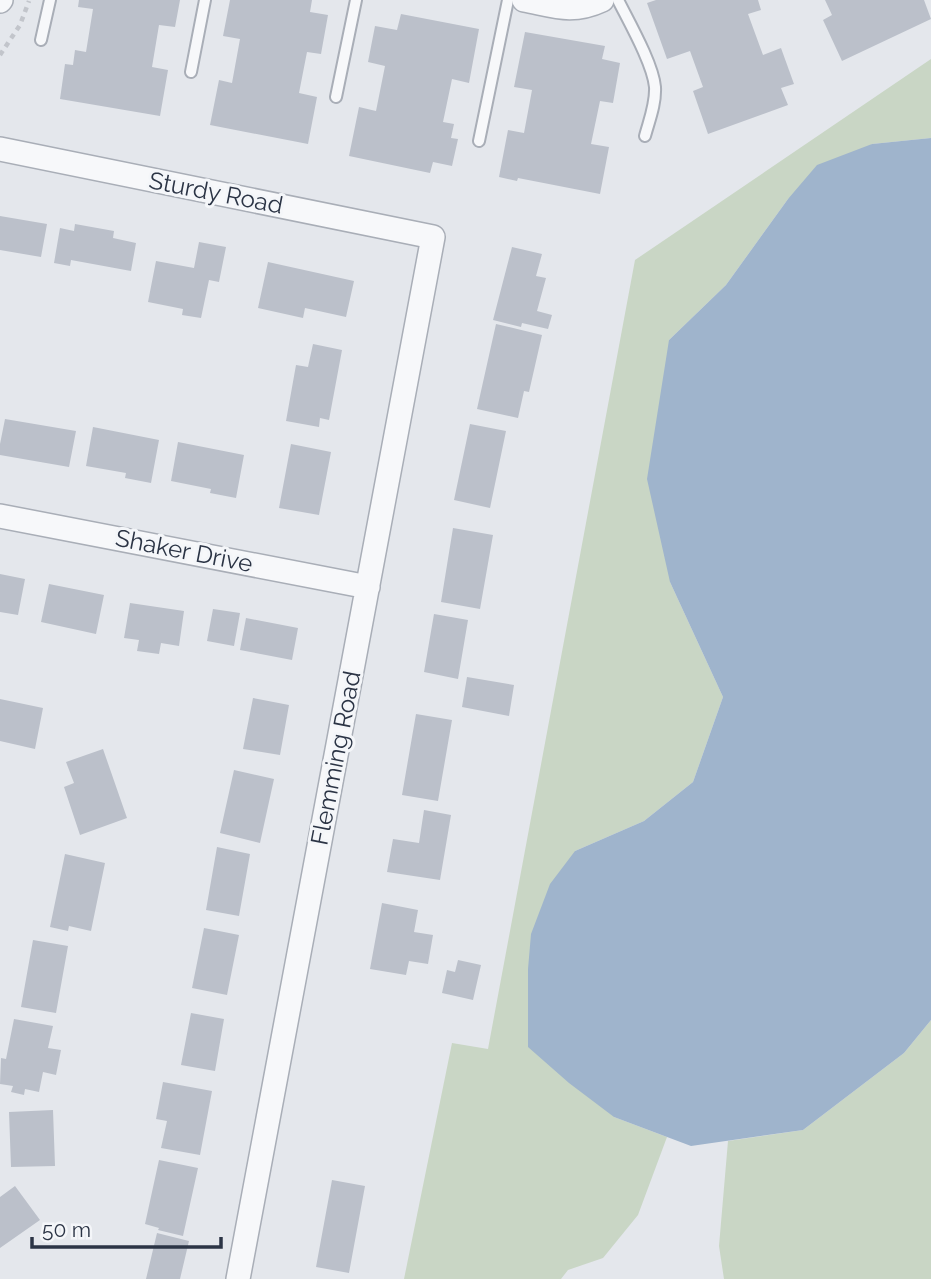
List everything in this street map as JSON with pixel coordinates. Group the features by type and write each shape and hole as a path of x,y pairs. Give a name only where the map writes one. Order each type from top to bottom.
{"street":[{"path":"524,0 566,8 588,7 602,0"},
{"name":"Sturdy Road","path":"0,149 433,237"},
{"name":"Flemming Road","path":"238,1279 433,237"},
{"name":"Shaker Drive","path":"0,516 368,587"}],"lane":[{"path":"41,40 50,0"},
{"path":"191,72 205,0"},
{"path":"336,97 356,0"},
{"path":"479,141 509,0"},
{"path":"618,0 652,71 654,102 645,136"}],"path":[{"path":"0,55 20,25 30,0"}],"green space":[{"path":"931,59 931,138 872,144 788,199 726,285 669,340 670,582 723,697 693,782 644,821 575,851 614,1117 667,1137 638,1215 603,1258 568,1270 561,1279 404,1279 452,1043 488,1049 635,260"},
{"path":"931,1020 931,1279 724,1279 719,1246 728,1141 803,1130 904,1053"}],"water":[{"path":"931,138 931,1020 904,1053 803,1130 691,1146 614,1117 528,1047 531,934 550,884 575,851 644,821 693,782 723,697 670,582 647,479 669,340 726,285 788,199 817,165 872,144"}],"building":[{"path":"79,0 180,0 175,27 159,25 152,67 168,70 160,116 60,99 65,64 73,65 75,50 86,52 93,9 78,7"},
{"path":"230,0 312,0 310,12 328,15 321,54 307,52 299,93 317,97 308,144 210,125 219,80 232,83 240,39 223,36"},
{"path":"656,0 758,0 761,10 748,14 763,55 781,48 794,84 781,88 788,105 708,134 693,91 703,87 690,51 667,59 647,3"},
{"path":"825,0 924,0 931,19 842,61 823,20 832,15"},
{"path":"401,14 479,29 469,83 452,79 443,122 454,124 451,138 458,139 452,166 433,162 430,173 349,156 359,107 376,111 385,66 368,62 375,26 397,30"},
{"path":"525,32 605,46 602,59 620,63 613,103 600,101 591,144 609,147 600,194 518,178 517,181 499,177 508,130 524,133 532,90 514,87"},
{"path":"0,216 47,224 41,257 0,250"},
{"path":"75,224 114,231 113,238 136,243 131,271 71,260 70,266 54,263 60,228 74,231"},
{"path":"199,242 226,247 219,282 209,280 201,318 182,315 183,309 148,302 156,261 194,268"},
{"path":"512,247 542,254 536,276 546,278 537,311 552,315 548,329 522,323 521,327 493,320"},
{"path":"268,262 354,281 346,317 305,308 303,318 258,308"},
{"path":"496,324 542,335 529,392 524,391 518,418 477,409"},
{"path":"313,344 342,350 329,420 320,418 319,427 286,421 296,365 308,367"},
{"path":"5,419 76,431 69,467 0,455"},
{"path":"470,424 506,431 490,508 454,500"},
{"path":"93,427 159,440 151,483 125,478 126,473 86,466"},
{"path":"178,442 244,455 236,498 210,493 211,489 171,481"},
{"path":"291,444 331,452 319,515 279,508"},
{"path":"453,528 493,535 480,609 441,602"},
{"path":"0,574 25,579 18,615 0,612"},
{"path":"49,584 104,595 96,634 41,622"},
{"path":"130,603 184,611 179,646 161,643 159,654 137,651 139,640 124,638"},
{"path":"213,609 240,613 234,646 207,641"},
{"path":"434,614 468,620 458,679 424,672"},
{"path":"246,618 298,628 292,660 240,650"},
{"path":"467,677 514,685 509,716 462,707"},
{"path":"253,698 289,705 280,755 243,749"},
{"path":"0,699 43,708 35,749 0,741"},
{"path":"416,714 452,720 438,801 402,795"},
{"path":"103,749 127,818 80,835 64,787 74,783 66,762"},
{"path":"234,770 274,779 260,843 220,833"},
{"path":"424,810 451,815 440,880 387,872 393,839 419,843"},
{"path":"217,847 250,854 239,916 206,910"},
{"path":"65,854 105,863 91,931 69,926 68,931 50,927"},
{"path":"382,903 418,910 414,932 433,935 428,964 409,961 406,975 370,969"},
{"path":"204,928 239,935 227,995 192,988"},
{"path":"33,940 68,946 56,1013 21,1007"},
{"path":"458,960 481,965 473,1000 442,993 447,970 455,972"},
{"path":"191,1013 224,1019 215,1071 181,1065"},
{"path":"14,1019 53,1026 48,1048 61,1050 56,1075 43,1072 39,1092 25,1089 24,1095 11,1092 13,1086 0,1084 1,1058 6,1059"},
{"path":"163,1082 212,1091 200,1155 161,1148 167,1121 156,1119"},
{"path":"53,1110 55,1166 11,1167 9,1112"},
{"path":"159,1160 198,1168 183,1236 145,1224"},
{"path":"332,1180 365,1186 349,1273 316,1267"},
{"path":"15,1186 40,1220 0,1248 0,1197"},
{"path":"157,1233 189,1241 180,1279 146,1279"}]}
